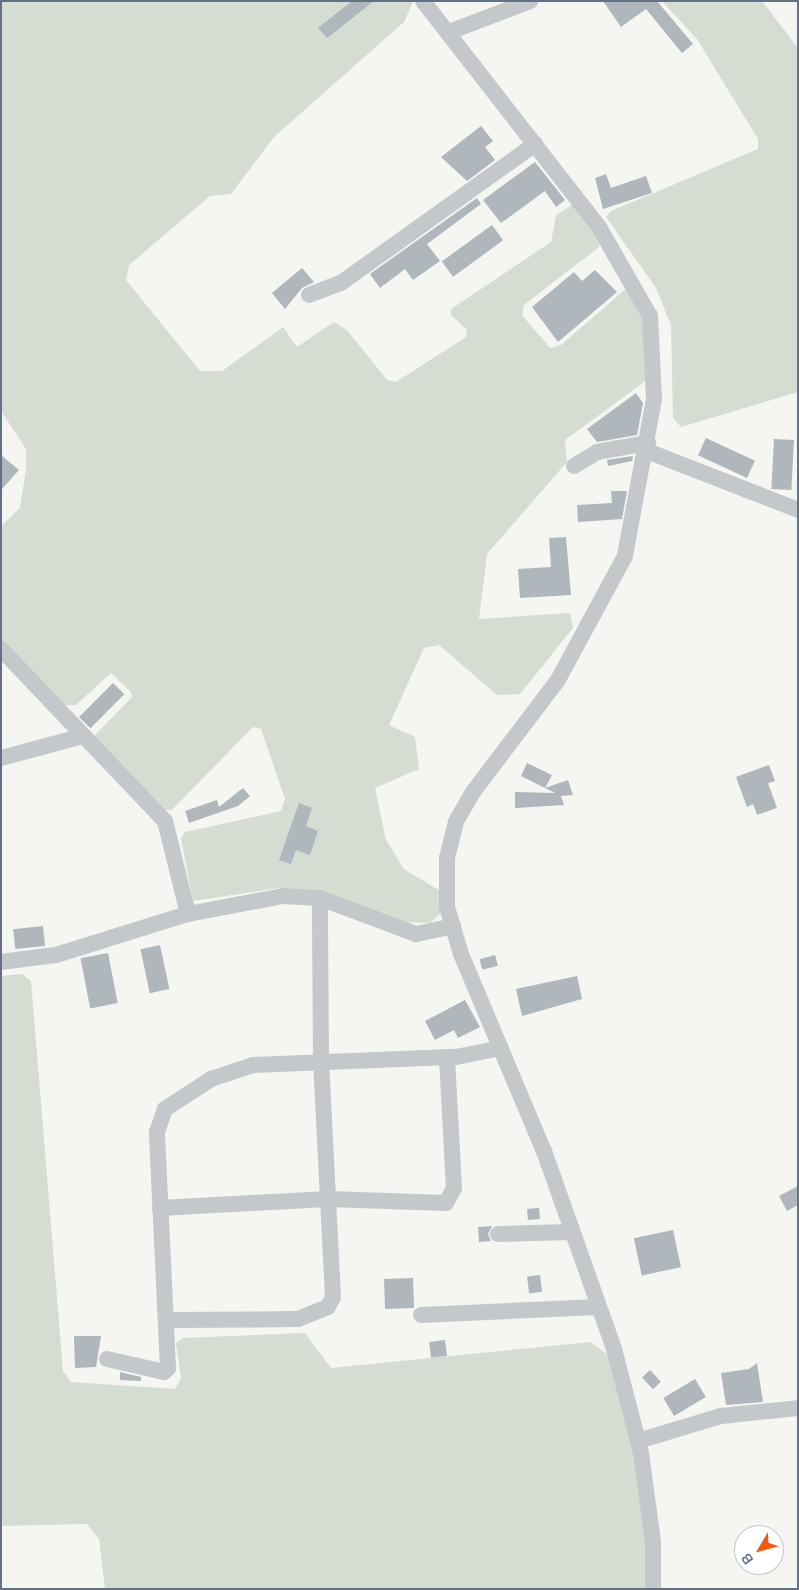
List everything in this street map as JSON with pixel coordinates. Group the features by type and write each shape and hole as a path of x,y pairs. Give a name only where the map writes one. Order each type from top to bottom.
{"street":[{"path":"423,1 599,227 650,316 654,399 647,447 625,556 558,680 502,750 456,822 447,858 447,906 453,926 501,1048 544,1151 570,1232 598,1307 638,1440 653,1542 653,1589"},
{"path":"449,32 530,1"},
{"path":"310,296 340,283 535,144"},
{"path":"574,466 597,452 647,447 798,510"},
{"path":"1,648 165,821 188,914"},
{"path":"1,758 83,736"},
{"path":"1,962 56,955 188,914 245,901 320,898 416,934 453,926"},
{"path":"167,1320 298,1319 328,1307 333,1296 321,1061 320,898"},
{"path":"107,1359 164,1372 169,1360 157,1132 165,1108 232,1069 321,1061 447,1058 501,1048"},
{"path":"160,1208 328,1200 446,1203 452,1198 447,1058"},
{"path":"498,1234 570,1232"},
{"path":"421,1315 598,1307"},
{"path":"638,1440 721,1416 798,1408"}],"shaded area":[{"path":"1,1 413,2 404,22 274,137 231,194 210,196 129,265 126,280 200,371 222,371 283,327 297,347 334,322 347,330 387,380 396,382 466,337 467,330 451,315 451,309 551,242 556,215 575,203 601,237 599,247 524,305 522,315 550,348 561,345 628,287 642,309 647,380 565,440 567,462 487,554 479,619 570,613 573,628 520,694 497,695 439,645 424,648 389,725 415,737 419,769 375,788 386,840 404,869 442,892 443,911 430,923 402,922 321,890 279,888 193,901 181,838 185,832 281,811 285,799 261,729 253,727 172,810 164,810 96,741 95,735 132,697 131,692 111,673 76,705 61,705 1,641 1,526 20,508 26,469 26,449 1,411"},
{"path":"662,1 762,1 798,48 798,392 681,427 673,418 671,325 656,288 606,217 611,211 758,149 758,139 697,39"},
{"path":"22,974 31,981 63,1371 71,1382 175,1389 181,1378 176,1343 182,1338 305,1333 331,1368 591,1342 609,1356 632,1440 647,1539 648,1589 105,1589 99,1539 87,1524 1,1526 1,976"}],"building":[{"path":"352,1 374,1 327,38 318,28"},
{"path":"603,1 657,1 693,44 682,53 646,9 621,27"},
{"path":"481,126 493,141 485,147 495,160 467,181 441,157"},
{"path":"535,162 565,200 556,207 545,191 501,223 483,200"},
{"path":"606,174 611,188 646,176 652,193 603,209 595,178"},
{"path":"477,198 481,204 427,244 440,261 413,280 405,269 380,288 370,274"},
{"path":"492,225 503,240 453,277 442,261"},
{"path":"302,268 314,282 302,288 285,309 272,293"},
{"path":"595,270 617,292 558,342 532,307 574,272 582,281"},
{"path":"636,393 643,403 637,435 597,442 587,429"},
{"path":"706,438 755,461 747,478 698,455"},
{"path":"774,439 794,440 791,490 771,489"},
{"path":"1,455 19,470 1,490"},
{"path":"633,456 632,461 608,466 607,460"},
{"path":"611,491 627,491 622,519 578,522 577,505 612,503"},
{"path":"566,537 571,595 520,598 518,569 551,567 549,538"},
{"path":"113,683 124,694 90,728 79,717"},
{"path":"527,763 552,775 545,788 521,776"},
{"path":"769,765 775,781 768,783 777,808 757,815 753,804 747,807 736,777"},
{"path":"568,780 573,795 561,796 564,805 515,808 515,792 555,793 545,788"},
{"path":"243,788 250,796 238,806 189,823 185,811 217,800 219,807"},
{"path":"299,803 312,808 306,826 318,831 310,855 296,850 291,864 279,860"},
{"path":"43,926 45,946 15,949 13,929"},
{"path":"160,945 169,989 150,993 140,949"},
{"path":"108,953 118,1003 90,1008 81,958"},
{"path":"495,955 498,966 482,970 480,959"},
{"path":"577,976 582,999 522,1016 516,989"},
{"path":"465,1000 480,1027 458,1038 454,1030 435,1040 425,1021"},
{"path":"798,1186 798,1205 787,1211 779,1196"},
{"path":"539,1208 540,1219 528,1220 527,1209"},
{"path":"492,1226 488,1234 491,1241 479,1242 478,1227"},
{"path":"673,1230 681,1267 642,1275 634,1238"},
{"path":"540,1275 542,1292 529,1293 527,1277"},
{"path":"413,1278 414,1308 385,1309 384,1279"},
{"path":"74,1336 101,1336 96,1367 75,1368"},
{"path":"445,1340 447,1356 431,1358 429,1342"},
{"path":"757,1363 763,1402 726,1405 721,1373 749,1369"},
{"path":"650,1370 661,1382 653,1389 642,1378"},
{"path":"120,1372 141,1377 141,1381 120,1380"},
{"path":"695,1379 706,1397 674,1416 663,1398"}]}
